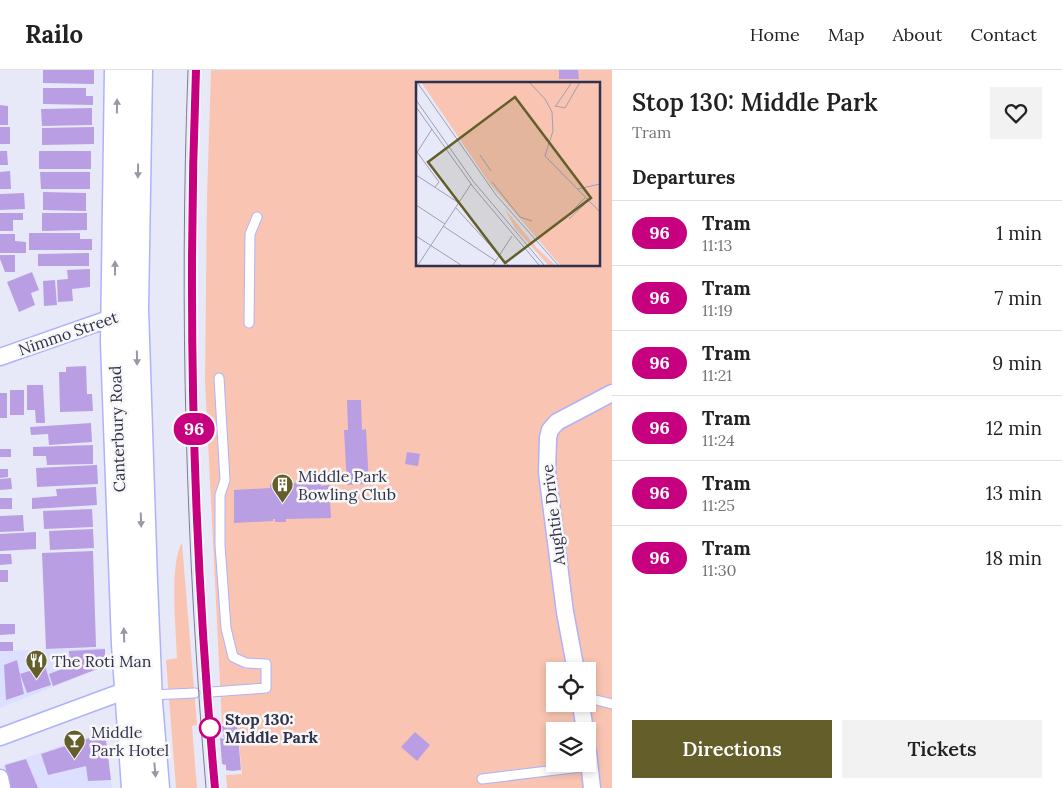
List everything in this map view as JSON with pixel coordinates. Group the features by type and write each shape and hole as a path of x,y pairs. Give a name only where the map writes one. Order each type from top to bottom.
{"main road":[{"name":"Canterbury Road","path":"118,70 138,692 135,788"},
{"name":"Canterbury Road","path":"125,313 139,70"},
{"name":"Canterbury Road","path":"138,692 156,788"}],"street":[{"name":"Nimmo Street","path":"0,357 125,313"},
{"name":"Aughtie Drive","path":"574,662 565,612 548,485 547,442 550,430 557,422 612,393"},
{"path":"0,736 138,692"},
{"path":"590,772 592,788"},
{"path":"0,778 2,788"}],"lane":[{"path":"249,323 250,234 257,217"},
{"path":"211,692 266,688 266,664 246,663 233,657 226,628 220,545 220,495 224,480 219,378"},
{"path":"138,692 195,693"},
{"path":"596,700 612,704"},
{"path":"482,779 546,767"}],"shaded area":[{"path":"211,70 612,70 612,788 227,788 226,775 242,774 237,724 222,724 205,381 207,196"},
{"path":"182,543 197,725 192,726 197,788 176,788 166,660 177,658 174,581 178,553"},
{"path":"103,648 103,667 0,708 0,651"},
{"path":"103,731 106,733 112,788 6,788 2,766"}],"building":[{"path":"43,70 94,70 94,84 43,83"},
{"path":"559,70 578,70 579,79 559,79"},
{"path":"43,88 86,88 86,96 93,96 93,105 43,104"},
{"path":"0,105 8,106 8,125 0,125"},
{"path":"92,108 92,125 42,126 41,109"},
{"path":"0,127 10,127 10,144 0,144"},
{"path":"94,127 94,144 42,145 42,128"},
{"path":"0,151 7,151 8,165 0,165"},
{"path":"39,151 91,151 91,169 39,169"},
{"path":"10,171 11,189 0,189 0,172"},
{"path":"40,172 90,172 90,189 41,189"},
{"path":"43,192 86,193 86,211 43,210"},
{"path":"24,193 25,209 0,210 0,194"},
{"path":"0,213 23,213 23,220 13,220 13,231 0,231"},
{"path":"42,213 87,213 87,230 42,231"},
{"path":"29,233 80,233 80,239 92,239 92,250 29,250"},
{"path":"0,234 15,234 15,241 26,242 26,253 0,253"},
{"path":"89,253 89,266 38,266 38,254"},
{"path":"0,255 15,255 15,272 5,272"},
{"path":"90,269 90,287 72,289 73,301 58,302 57,280 68,279 67,270"},
{"path":"32,272 39,290 31,293 35,305 19,312 7,282"},
{"path":"55,280 57,305 44,306 43,281"},
{"path":"86,366 87,394 92,394 93,411 60,412 59,372 66,372 66,367"},
{"path":"27,385 43,385 45,423 36,423 35,410 27,410"},
{"path":"10,390 24,390 24,415 10,415"},
{"path":"0,393 7,393 7,418 0,418"},
{"path":"347,400 361,400 362,430 366,429 369,484 347,485 344,430 348,430"},
{"path":"91,423 92,442 49,445 48,434 31,435 30,427"},
{"path":"93,445 93,464 47,465 46,456 33,456 33,447"},
{"path":"0,449 11,449 11,457 0,457"},
{"path":"407,452 420,454 418,466 405,464"},
{"path":"97,465 98,484 37,487 36,468"},
{"path":"0,469 8,469 8,477 0,478"},
{"path":"11,478 12,489 0,490 0,479"},
{"name":"Middle Park Bowling Club","path":"321,482 321,486 329,485 331,518 286,519 286,522 275,522 275,519 273,519 273,521 234,523 234,490 270,488 270,484"},
{"path":"96,487 97,505 32,509 32,498 57,496 56,489"},
{"path":"0,498 12,498 12,509 0,509"},
{"path":"92,509 93,527 44,529 43,511"},
{"path":"23,515 24,531 0,532 0,516"},
{"path":"93,529 94,548 50,550 49,531"},
{"path":"36,532 36,549 0,551 0,534"},
{"path":"93,551 96,647 46,649 42,553"},
{"path":"0,554 11,554 12,564 0,565"},
{"path":"0,570 8,570 8,582 0,582"},
{"path":"0,624 15,624 15,634 0,635"},
{"path":"0,642 13,642 13,651 0,651"},
{"path":"105,649 105,666 53,686 49,674 70,666 69,651"},
{"path":"17,660 24,694 6,700 4,665"},
{"name":"The Roti Man","path":"45,666 51,685 27,693 20,674"},
{"path":"237,725 241,770 226,770 226,765 222,764 220,738 224,739 222,726"},
{"path":"415,732 430,745 417,761 401,747"},
{"name":"Middle Park Hotel","path":"105,733 111,780 88,781 86,766 48,775 41,754"},
{"path":"26,759 38,788 10,788 5,765"}],"tram line":[{"path":"188,70 184,250 186,429 193,609 206,788"},
{"path":"196,70 192,250 194,429 202,609 215,788"},
{"name":"96","path":"196,70 192,168 194,447 203,637 215,788"}],"place":[{"name":"Middle Park Bowling Club","path":"282,504"},
{"name":"The Roti Man","path":"36,680"},
{"name":"Stop 130: Middle Park","path":"210,728"},
{"name":"Middle Park Hotel","path":"75,760"}]}
